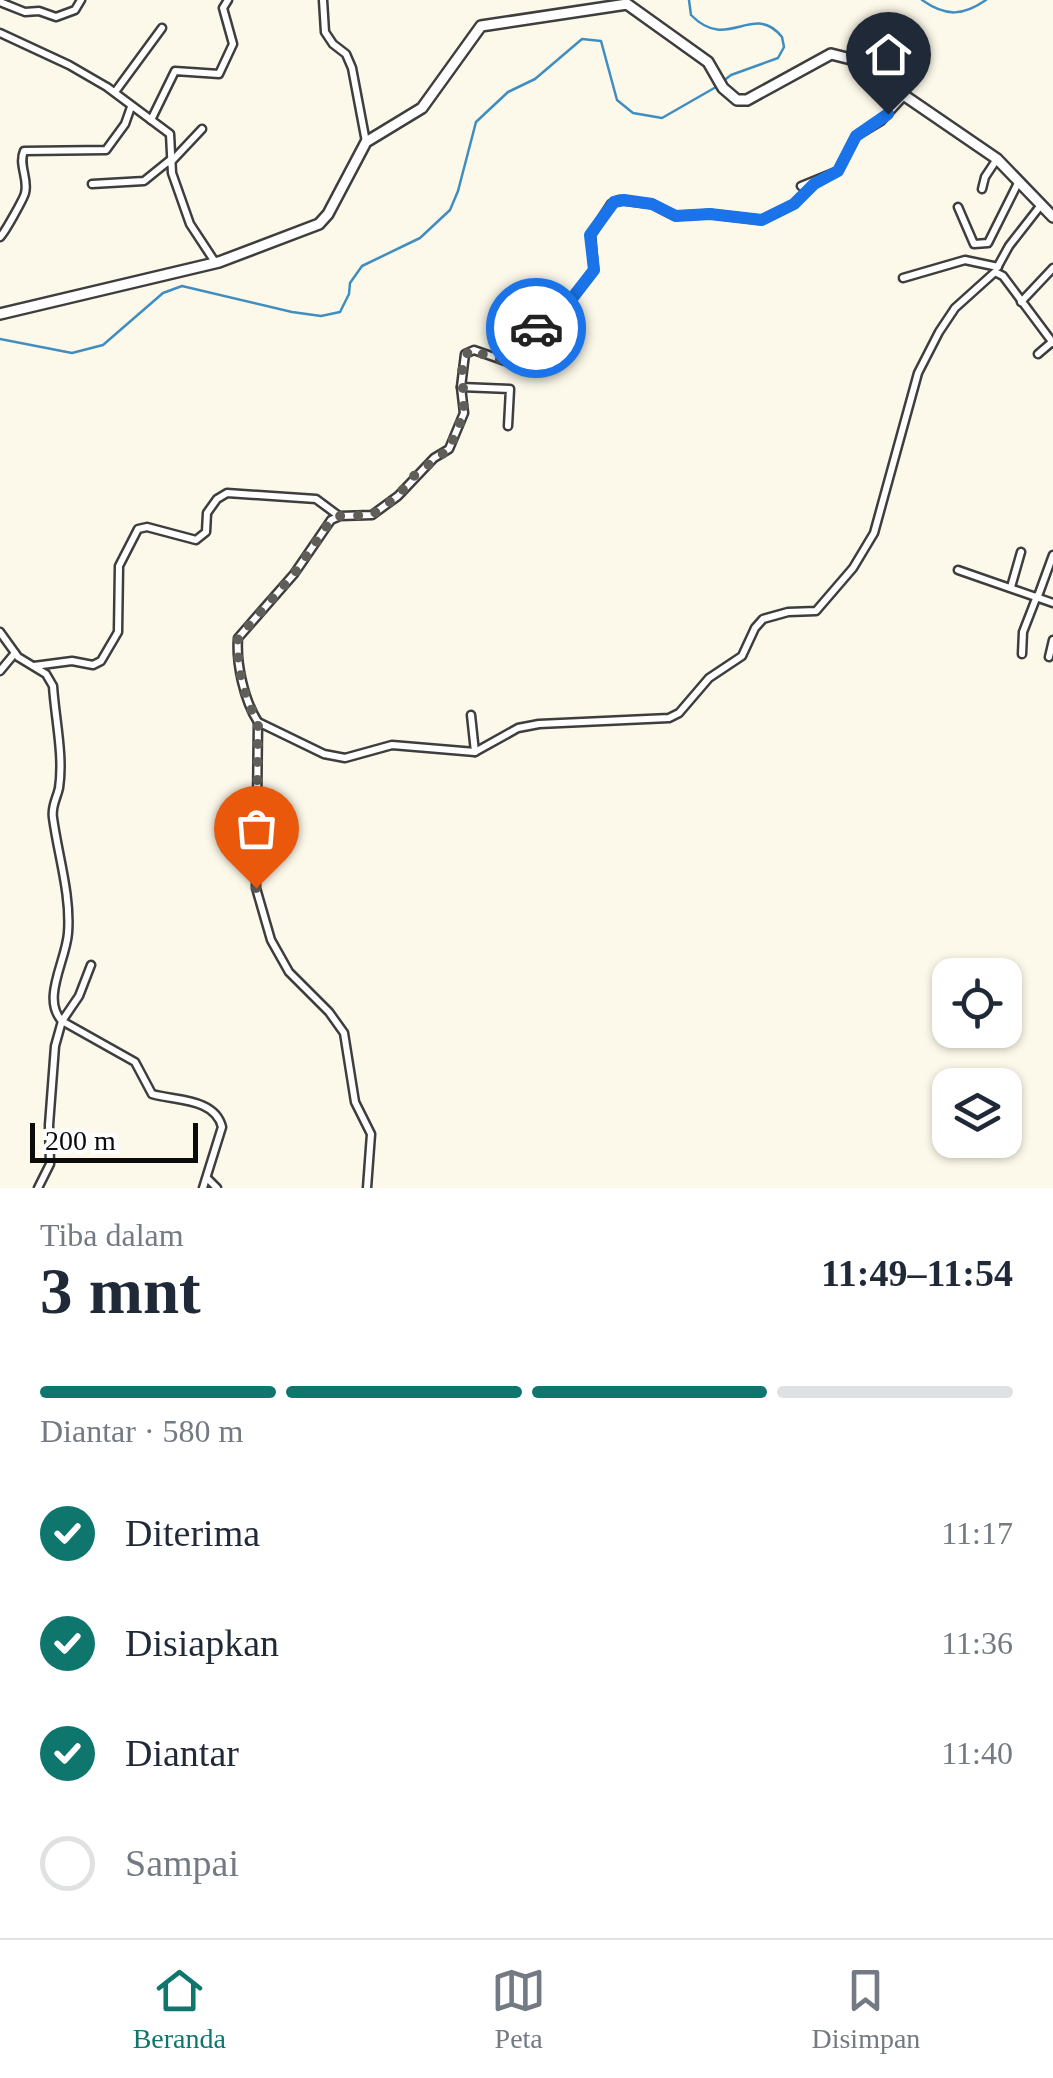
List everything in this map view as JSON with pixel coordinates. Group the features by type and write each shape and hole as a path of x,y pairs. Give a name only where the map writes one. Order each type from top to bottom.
{"street":[{"path":"0,2 25,12 39,10 59,17 75,10 81,0"},
{"path":"152,120 175,71 219,74 234,44 223,8 228,0"},
{"path":"323,0 325,32 332,44 346,54 352,68 366,142"},
{"path":"0,314 215,262 318,224 328,214 366,142 422,108 481,26 620,3 645,16 711,67 722,88 736,100 748,100 805,66 837,54 851,59 998,159 1053,218"},
{"path":"115,92 162,28"},
{"path":"0,33 69,65 115,92 171,136 170,162 195,237 215,262"},
{"path":"367,1188 372,1134 355,1102 344,1033 289,972 271,940 256,888 258,722 240,674 238,638 294,574 331,520 372,515 449,449 464,413 462,364 469,350 511,363 542,319 566,306 594,270 590,235 614,202 652,204 676,216 710,214 762,220 794,204 814,184 838,171 856,136 880,121 904,95"},
{"path":"0,237 8,230 26,192 21,158 24,151 32,148 102,152 109,148 131,107"},
{"path":"92,184 144,182 202,129"},
{"path":"982,189 998,159"},
{"path":"958,207 974,244 988,243 1020,180"},
{"path":"802,186 814,184"},
{"path":"258,722 324,754 345,758 392,746 475,752 518,728 669,718 679,712 709,678 742,656 763,618 819,608 853,568 874,532 918,372 955,308 997,269 1009,246 1041,205"},
{"path":"903,278 965,260 997,269 1052,343 1038,354"},
{"path":"1021,302 1053,268"},
{"path":"461,386 510,388 508,426"},
{"path":"33,666 72,661 93,665 100,661 117,635 119,566 138,529 147,527 196,540 206,532 206,516 212,506 222,495 233,493 316,499 340,516"},
{"path":"1011,587 1021,552"},
{"path":"1022,654 1023,632 1053,554"},
{"path":"958,570 1053,603"},
{"path":"0,632 15,653 46,674 53,686 59,788 52,816 69,928 52,1002 62,1021 135,1062 152,1094 212,1110 222,1127 203,1188"},
{"path":"1049,658 1053,640"},
{"path":"0,671 15,653"},
{"path":"471,715 475,752"},
{"path":"38,1188 50,1164 56,1046 62,1021 79,996 91,965"},
{"path":"206,1177 217,1188"}],"waterway":[{"path":"689,0 691,15 704,25 728,29 761,24 782,37 784,47 778,58 722,82"},
{"path":"922,0 947,12 970,9 986,0"},
{"path":"0,339 72,353 103,345 163,293 182,286 292,312 321,316 340,312 350,283 362,266 420,238 450,210 476,122 508,92 535,79 582,39 601,41 617,100 633,113 662,118 716,87"}],"way so far":[{"path":"256,888 258,722 240,674 238,638 294,574 334,517 372,515 449,449 464,413 461,386 465,354 469,350 480,351 511,363 536,328"}],"route":[{"path":"536,328 546,316 563,309 594,270 590,235 614,202 652,204 676,216 710,214 762,220 794,204 814,184 838,171 856,136 888,114"}]}
